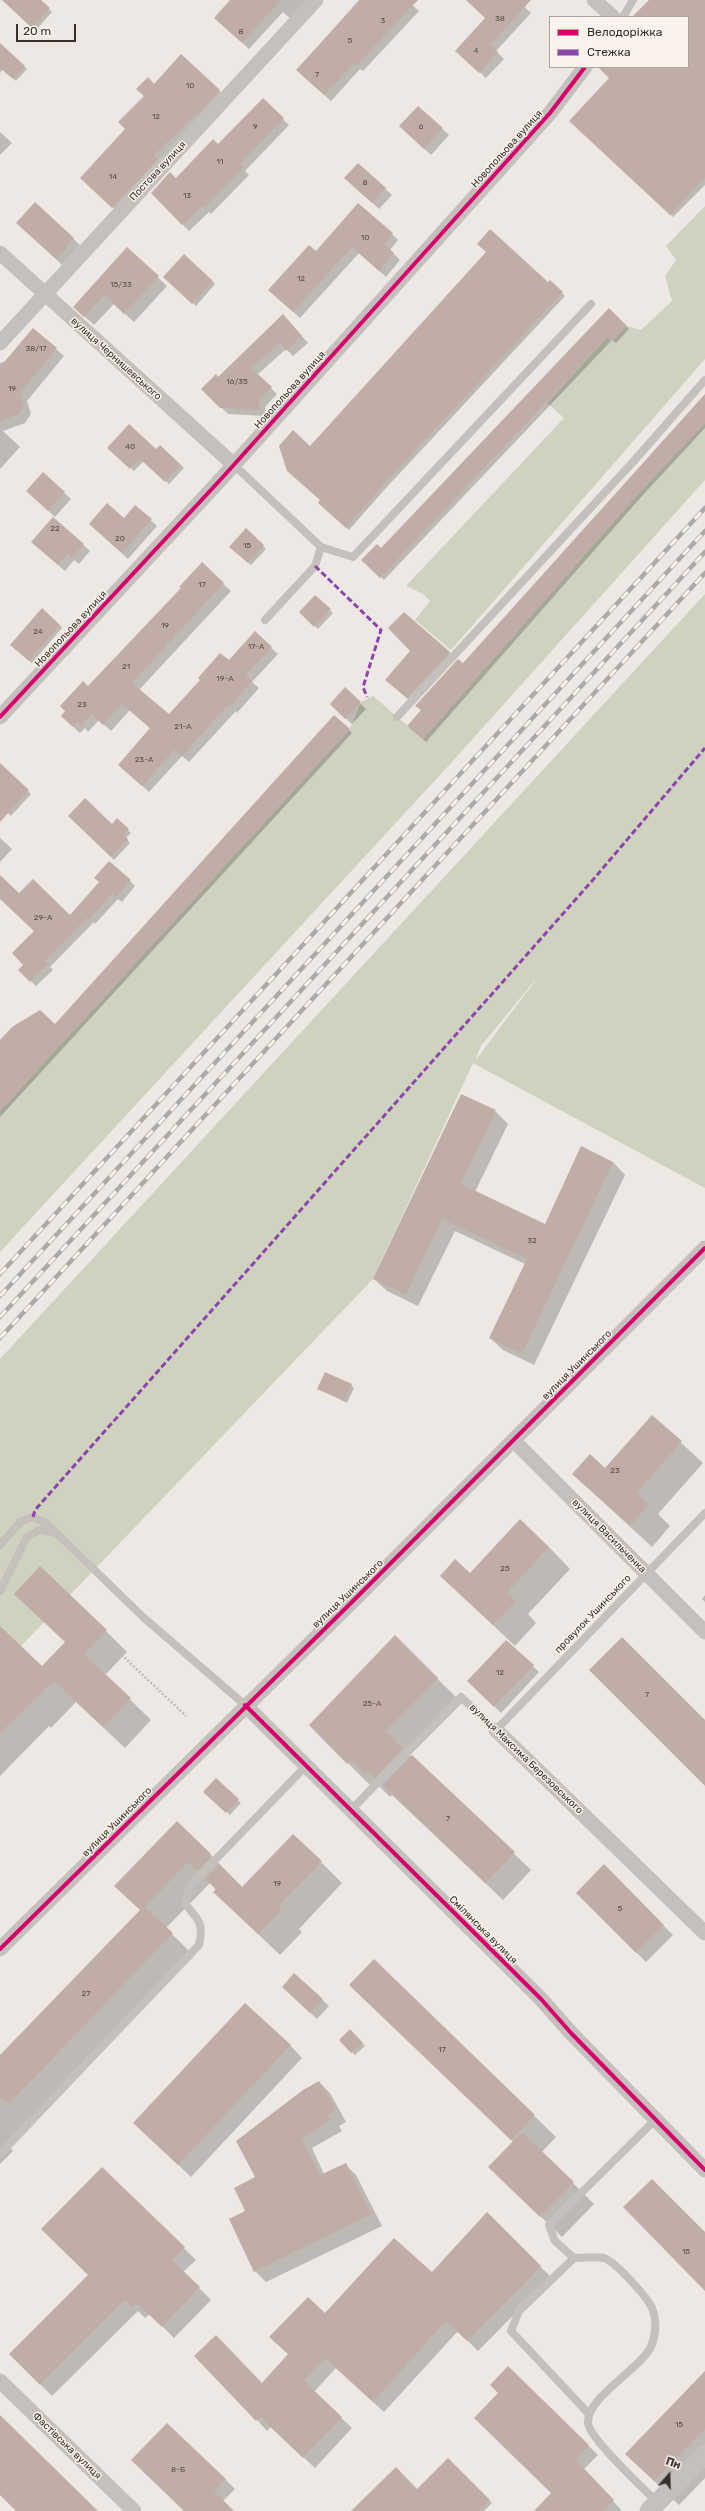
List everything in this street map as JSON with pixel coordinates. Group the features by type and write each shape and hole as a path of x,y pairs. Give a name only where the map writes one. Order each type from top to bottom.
{"street":[{"name":"Постова вулиця","path":"0,343 316,0"},
{"path":"594,0 612,16"},
{"name":"Новопольова вулиця","path":"0,717 233,464 550,113 584,68"},
{"name":"вулиця Чернишевського","path":"0,252 44,294 233,464"},
{"name":"вулиця Ушинського","path":"0,1949 514,1441 705,1248"},
{"name":"вулиця Васильченка","path":"514,1441 705,1632"},
{"name":"Смілянська вулиця","path":"245,1706 541,1999 571,2033 705,2170"},
{"name":"вулиця Максима Березовського","path":"496,1730 705,1933"},
{"name":"Фастівська вулиця","path":"0,2381 134,2511"},
{"path":"653,2507 705,2454"}],"lane":[{"path":"623,16 633,0"},
{"path":"233,464 321,547 353,556 591,304"},
{"path":"397,717 633,462 705,380"},
{"path":"265,620 315,566 321,547"},
{"name":"провулок Ушинського","path":"496,1730 705,1513"},
{"path":"0,1546 21,1521 33,1517 46,1523 143,1617 245,1706"},
{"path":"0,1591 27,1537 40,1530 57,1533"},
{"name":"вулиця Максима Березовського","path":"350,1811 461,1697 496,1730"},
{"path":"0,2154 199,1945 203,1930 198,1919 186,1905 189,1887 305,1767"},
{"path":"653,2507 594,2435 588,2423 589,2414 603,2396 650,2348 655,2333 655,2321 652,2308 623,2273 606,2259 574,2258 555,2241 549,2225 656,2119"},
{"path":"574,2258 519,2311 511,2331 589,2414"}],"path":[{"path":"107,1641 186,1716"}],"green space":[{"path":"705,206 705,359 451,650 415,620 430,601 423,594 406,586 564,418 547,403 608,337 612,341 627,326 641,330 672,301 665,276 676,260 666,246"},
{"path":"705,423 705,480 451,763 0,1252 0,1111 350,729 361,702 373,696 423,739 639,493"},
{"path":"705,594 705,1188 473,1063 373,1279 0,1668 0,1359","holes":["535,981 475,1061 481,1046"]}],"building":[{"path":"2,0 41,0 50,8 32,28"},
{"path":"230,0 281,0 242,43 214,18"},
{"path":"360,0 418,0 356,66 353,64 324,95 296,70"},
{"path":"466,0 531,0 490,45 498,52 479,73 455,51 485,18"},
{"path":"649,0 705,0 705,178 670,215 569,121 609,78 599,68 689,68 689,16 633,16"},
{"path":"0,43 25,66 13,79 0,68"},
{"path":"181,54 220,90 197,116 195,115 154,155 158,159 112,208 80,178 125,129 118,122 144,96 136,89 148,77 154,84"},
{"path":"263,98 284,118 240,164 243,168 204,208 202,206 182,225 151,193 170,172 176,178 213,139 218,144"},
{"path":"418,106 443,128 424,149 399,126"},
{"path":"358,163 386,188 372,203 344,178"},
{"path":"35,202 74,238 56,259 16,223"},
{"path":"358,203 393,233 384,244 394,253 379,271 352,247 293,312 268,290 309,245 316,251"},
{"path":"490,229 548,282 550,280 563,292 383,485 346,528 318,503 320,500 287,471 279,446 293,430 310,446 486,252 477,244"},
{"path":"127,247 159,276 124,314 104,295 84,317 73,307"},
{"path":"184,254 213,281 192,304 163,277"},
{"path":"609,308 627,326 612,341 608,337 380,578 361,560 377,544 381,548"},
{"path":"283,314 302,336 286,351 280,343 251,368 272,387 259,400 260,410 220,408 201,389 216,374 218,377"},
{"path":"33,328 57,348 20,393 24,406 20,413 0,422 0,367"},
{"path":"705,394 705,423 639,493 423,739 407,726 421,710 415,706 458,659 463,663"},
{"path":"129,424 156,449 160,445 181,465 165,482 140,459 130,469 107,448"},
{"path":"43,472 65,492 48,511 26,491"},
{"path":"107,503 124,518 135,505 152,519 122,553 89,524"},
{"path":"53,517 84,544 72,558 68,554 58,565 31,542"},
{"path":"246,528 264,545 248,563 229,547"},
{"path":"202,562 224,583 132,683 169,714 200,680 198,678 220,653 229,660 255,631 272,647 246,675 252,681 230,706 228,705 182,756 174,750 142,786 118,765 150,728 122,704 103,725 91,714 81,726 77,722 73,727 61,716 65,711 60,706 83,681 88,686 181,588 179,587"},
{"path":"315,595 331,609 314,627 299,612"},
{"path":"42,608 60,625 29,661 10,645"},
{"path":"404,612 450,652 407,698 385,680 410,651 388,628"},
{"path":"345,687 361,702 345,719 330,704"},
{"path":"334,715 350,729 0,1111 0,1040 12,1027 40,1010 55,1024"},
{"path":"0,763 29,790 0,822"},
{"path":"85,798 112,824 117,818 129,829 123,835 128,839 111,857 68,816"},
{"path":"109,861 131,880 116,897 112,894 89,919 87,918 45,961 48,964 30,982 18,970 23,965 12,953 34,931 0,899 0,875 19,893 33,879 70,915 99,882 94,878"},
{"path":"461,1094 496,1110 461,1184 545,1224 581,1146 613,1162 522,1354 489,1338 527,1259 442,1219 406,1295 373,1279"},
{"path":"325,1372 352,1384 344,1401 317,1389"},
{"path":"652,1415 682,1441 637,1493 649,1504 630,1526 572,1474 590,1454 605,1468"},
{"path":"520,1519 549,1547 507,1593 516,1601 493,1625 440,1576 455,1559 470,1573"},
{"path":"40,1566 107,1630 84,1654 131,1698 103,1727 54,1681 0,1733 0,1626 42,1666 65,1642 14,1594"},
{"path":"395,1635 438,1678 386,1731 403,1748 375,1778 368,1771 365,1774 351,1760 347,1764 309,1725"},
{"path":"622,1637 705,1720 705,1786 589,1670"},
{"path":"506,1640 534,1665 494,1707 467,1681"},
{"path":"412,1755 515,1852 485,1883 383,1785"},
{"path":"216,1778 239,1799 226,1813 203,1792"},
{"path":"177,1821 210,1853 211,1857 197,1871 188,1862 145,1907 173,1933 9,2104 0,2096 0,2055 140,1910 114,1886"},
{"path":"293,1834 322,1861 278,1907 282,1910 258,1934 213,1892 216,1889 205,1879 219,1864 242,1887"},
{"path":"604,1864 664,1925 636,1953 576,1893"},
{"path":"374,1959 535,2115 511,2140 349,1985"},
{"path":"294,1973 323,1999 310,2013 282,1987"},
{"path":"245,2003 291,2045 178,2165 133,2123"},
{"path":"350,2029 363,2043 351,2053 339,2040"},
{"path":"319,2081 336,2110 328,2115 331,2120 302,2139 320,2175 346,2163 371,2214 254,2272 229,2219 245,2211 234,2188 255,2177 236,2141 303,2090"},
{"path":"522,2132 574,2182 540,2217 488,2167"},
{"path":"102,2167 185,2247 172,2260 200,2287 162,2327 137,2303 133,2308 125,2300 40,2385 9,2354 88,2275 41,2229"},
{"path":"652,2179 705,2232 705,2291 623,2207"},
{"path":"487,2212 541,2266 467,2341 446,2321 373,2402 325,2358 304,2381 342,2417 303,2458 260,2417 256,2421 194,2356 216,2335 262,2383 288,2354 269,2337 308,2297 325,2313 394,2238 432,2272"},
{"path":"508,2366 589,2445 575,2459 614,2500 603,2511 534,2511 551,2493 474,2418 498,2393 490,2385"},
{"path":"705,2371 705,2429 654,2481 625,2454"},
{"path":"0,2415 98,2511 16,2511 0,2495"},
{"path":"167,2423 226,2479 214,2491 234,2511 184,2511 131,2460"},
{"path":"448,2458 490,2500 478,2511 351,2511 396,2467 417,2489"}],"railway":[{"path":"0,1274 705,508"},
{"path":"0,1296 705,531"},
{"path":"0,1317 705,552"},
{"path":"0,1338 705,573"}],"marked path":[{"path":"315,566 381,630 363,687 367,697"},
{"path":"33,1517 35,1510 592,881 705,748"}],"cycle path":[{"path":"0,717 222,478 550,113 584,68"},
{"path":"0,1949 355,1599 705,1248"},
{"path":"245,1705 541,1999 571,2033 705,2170"}]}
